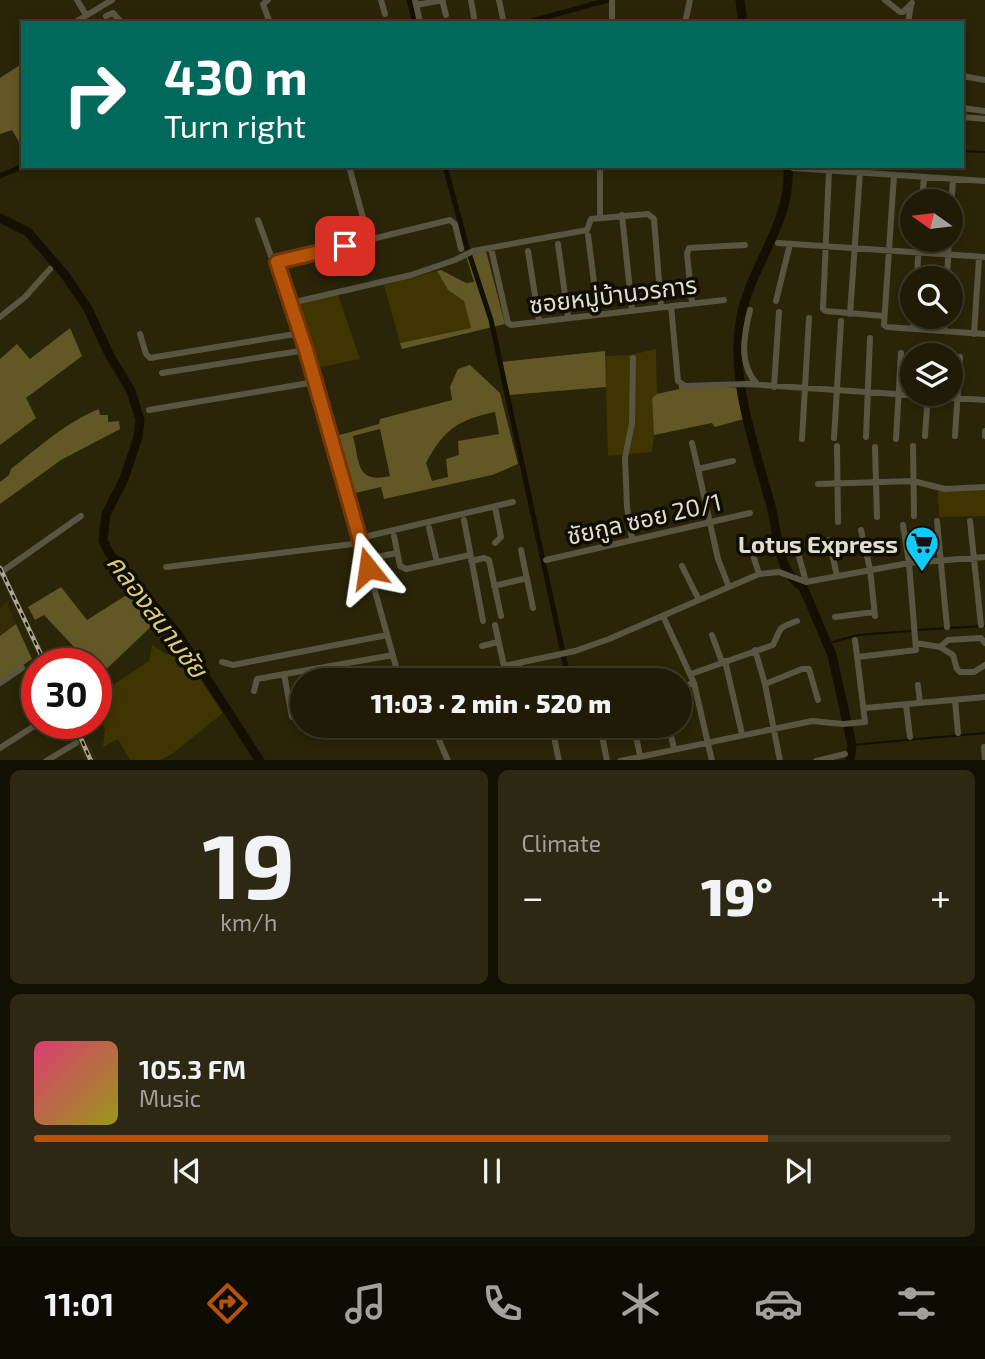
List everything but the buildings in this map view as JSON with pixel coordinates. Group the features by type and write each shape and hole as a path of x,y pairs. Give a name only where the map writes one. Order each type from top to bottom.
{"street":[{"path":"76,0 86,15"},
{"path":"77,21 112,0"},
{"path":"268,0 263,4 269,21"},
{"path":"381,0 385,14"},
{"path":"420,21 416,3 442,0 446,15"},
{"path":"471,0 475,21"},
{"path":"499,0 503,19"},
{"path":"685,21 690,0"},
{"path":"885,0 900,12 904,12 912,2"},
{"path":"611,2 612,21"},
{"path":"908,21 912,2"},
{"path":"106,16 113,13 120,21"},
{"path":"964,76 985,80"},
{"path":"964,108 985,111"},
{"path":"964,117 985,120"},
{"path":"350,168 369,240"},
{"path":"600,168 600,217"},
{"path":"793,168 985,181"},
{"path":"829,170 823,309 883,316"},
{"path":"850,314 860,172"},
{"path":"894,175 883,316 884,325 900,328"},
{"path":"923,189 924,177"},
{"path":"952,189 953,178"},
{"path":"598,314 588,233 591,219 600,217 648,214 654,219 661,307"},
{"path":"622,215 632,310"},
{"path":"258,220 271,256 277,262 306,350 396,668"},
{"path":"277,262 450,220 455,224 467,252"},
{"path":"291,303 411,275 467,252 588,233"},
{"path":"778,243 982,258 974,334"},
{"path":"558,244 568,317"},
{"path":"776,301 790,244"},
{"path":"692,303 688,248 745,245"},
{"name":"ซอยหมู่บ้านวรการ","path":"491,248 508,323 516,325 724,300"},
{"path":"528,251 539,321"},
{"path":"948,252 948,266"},
{"path":"917,266 918,253"},
{"path":"0,317 25,297 50,269"},
{"path":"671,306 678,382 681,385 757,384 900,395 896,439"},
{"path":"750,310 744,350 747,374 757,384"},
{"path":"774,387 779,312"},
{"path":"802,439 809,318"},
{"path":"835,438 841,321"},
{"path":"913,329 985,334"},
{"path":"140,334 146,354 150,358 300,333"},
{"path":"866,437 870,338"},
{"path":"162,373 306,350"},
{"path":"632,540 627,507 625,458 632,423 633,358"},
{"path":"149,410 315,382"},
{"path":"963,398 985,400"},
{"path":"925,436 927,406"},
{"path":"955,436 957,406"},
{"path":"692,443 718,559 729,587"},
{"path":"837,446 838,522"},
{"path":"913,446 914,516"},
{"path":"875,447 877,517"},
{"path":"698,469 733,461"},
{"path":"818,484 913,481 945,488 985,487"},
{"path":"166,567 361,541 513,502"},
{"path":"495,507 500,537 495,543"},
{"name":"ชัยกูล ซอย 20/1","path":"546,560 750,513"},
{"path":"0,573 81,516"},
{"path":"464,520 483,621"},
{"path":"937,521 947,627"},
{"path":"970,521 981,625"},
{"path":"858,657 915,652 916,631 903,525"},
{"path":"429,528 437,562"},
{"path":"835,617 875,614 870,569 861,530"},
{"path":"394,536 400,566 403,568 471,558 489,560 501,616"},
{"path":"829,540 837,576"},
{"path":"521,550 533,608"},
{"path":"366,559 397,553"},
{"path":"798,553 803,582"},
{"path":"753,555 760,574"},
{"path":"495,625 504,666 562,654 609,639 760,574 779,572 803,582 909,563 985,557"},
{"path":"682,566 699,600"},
{"path":"494,586 527,578"},
{"path":"663,615 688,668"},
{"path":"692,674 773,645 777,632 782,627 797,621"},
{"path":"222,662 233,665 387,635"},
{"path":"712,635 723,661 741,734"},
{"path":"940,647 950,639 981,638 985,643"},
{"path":"624,760 815,720 843,724 866,722 855,640"},
{"path":"482,646 498,642"},
{"path":"916,643 940,647 953,655 960,672 974,672 985,666"},
{"path":"755,650 765,684 780,760"},
{"path":"254,691 257,679 393,655"},
{"path":"519,663 520,668"},
{"path":"0,684 21,669"},
{"path":"765,684 802,669 809,669 818,700"},
{"path":"284,674 290,706"},
{"path":"692,677 712,760"},
{"path":"918,685 920,703"},
{"path":"865,708 985,697"},
{"path":"954,700 958,733"},
{"path":"906,705 910,737"},
{"path":"0,748 21,735"},
{"path":"438,738 448,760"},
{"path":"554,738 559,760"},
{"path":"602,738 607,760"},
{"path":"636,738 640,756"},
{"path":"672,738 674,749"},
{"path":"48,760 76,743"},
{"path":"820,760 845,754"}],"shaded area":[{"path":"21,64 21,146 12,130 0,134 0,78"},
{"path":"486,251 505,324 402,349 400,343 471,328 464,301 448,290 437,271 441,270 466,283 474,282 466,256"},
{"path":"437,271 448,290 464,301 471,328 400,343 384,285"},
{"path":"338,295 360,359 317,368 295,305"},
{"path":"70,328 82,356 26,398 36,418 0,445 0,359 17,344 30,359"},
{"path":"656,349 657,394 652,398 652,452 608,456 605,356 630,355"},
{"path":"605,351 606,387 509,395 500,362"},
{"path":"470,365 500,393 518,464 492,475 384,499 381,487 351,494 336,436 379,424 380,419 452,400 450,387 458,369","holes":["495,412 499,434 458,441 459,455 446,459 448,477 432,481 426,463 446,434 462,423","380,429 390,476 379,478 371,477 361,469 353,436"]},
{"path":"679,384 738,388 747,418 715,427 712,423 654,435 652,398 657,394 679,389"},
{"path":"99,409 100,415 108,415 108,422 119,421 120,429 61,460 0,504 0,482 9,475 11,469 64,428"},
{"path":"985,489 985,516 939,517 938,491"},
{"path":"0,562 42,648 35,648 0,576"},
{"path":"61,587 87,620 133,591 158,620 112,664 112,648 75,648 44,615 35,620 28,607"},
{"path":"7,602 16,624 0,636 0,608"},
{"path":"16,624 27,648 21,648 21,667 0,681 0,636"},
{"path":"152,645 168,655 175,647 182,653 223,713 172,754 160,760 130,760 118,739 103,747 104,739 112,739 112,685 149,661"},
{"path":"75,739 86,739 97,760 85,760"}],"waterway":[{"path":"409,0 414,21"},
{"path":"531,21 608,0"},
{"path":"740,0 743,21"},
{"path":"964,151 985,152"},
{"path":"0,176 21,167"},
{"path":"446,168 466,244 491,320 566,668"},
{"path":"788,168 784,206 753,279 741,317 738,364 751,437 771,506 783,562 794,581 803,587 832,655 852,745 850,760"},
{"name":"คลองสนามชัย","path":"0,218 28,232 65,275 88,309 109,354 131,391 140,420 138,437 124,479 106,514 103,540 109,553 178,634 259,760"},
{"path":"916,630 985,626"},
{"path":"829,643 858,635 911,631"},
{"path":"852,745 985,733"}],"railway":[{"path":"0,568 38,648"},
{"path":"81,739 91,760"}],"place":[{"name":"Lotus Express","path":"922,573"}],"route":[{"path":"345,246 277,262 344,476 368,568"}]}
